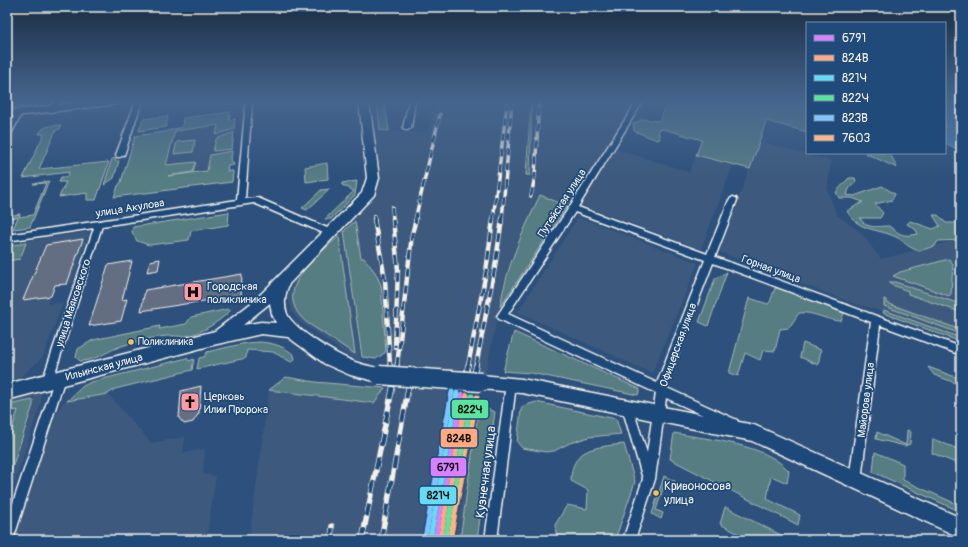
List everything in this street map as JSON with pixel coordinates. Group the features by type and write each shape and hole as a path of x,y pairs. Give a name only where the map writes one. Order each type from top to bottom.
{"main road":[{"path":"213,338 248,315 365,199 373,183 367,127"},
{"path":"282,282 278,292 278,309 284,324 290,331"},
{"name":"Ильинская улица","path":"7,392 213,338 260,328 290,331 330,359 356,370 379,375 511,384"},
{"path":"511,384 754,434 961,528"}],"street":[{"path":"120,155 130,127"},
{"path":"242,199 247,127"},
{"name":"Путейская улица","path":"624,127 573,208 502,316 661,390"},
{"name":"улица Акулова","path":"7,238 99,224 242,199 256,200 331,234"},
{"name":"Офицерская улица","path":"629,540 649,479 663,379 733,200"},
{"name":"Горная улица","path":"573,208 710,260 961,351"},
{"name":"улица Маяковского","path":"8,540 99,224"},
{"name":"Майорова улица","path":"855,480 876,320"},
{"name":"Кузнечная улица","path":"491,540 511,384"},
{"path":"661,390 754,434"},
{"path":"627,407 649,479"}],"shaded area":[{"path":"183,127 234,127 231,159 228,160 227,168 121,183 135,136 164,132 173,128"},
{"path":"375,127 392,127 393,132 427,132 429,127 620,127 567,206 539,196 515,249 505,278 479,406 460,540 249,540 269,390 374,403 385,388 386,352 375,272 364,258 361,259 355,221 344,232 361,361 350,357 299,321 292,312 288,298 294,277 373,195 378,186"},
{"path":"946,127 961,127 961,151 946,144"},
{"path":"759,141 831,161 827,190 837,215 860,232 881,259 961,239 961,342 869,307 855,304 720,252"},
{"path":"616,149 689,172 696,155 733,165 701,249 581,205"},
{"path":"578,217 698,263 652,373 518,312"},
{"path":"89,232 72,283 55,286 49,300 48,304 63,302 43,357 15,382 7,384 7,244"},
{"path":"38,393 41,395 41,402 7,507 7,400"},
{"path":"108,394 151,443 185,437 183,453 205,449 203,474 216,476 206,540 14,540 51,423 63,402"}],"green space":[{"path":"47,127 61,127 60,129 56,130 39,169 109,162 96,200 87,200 87,193 59,197 66,182 59,182 61,177 67,177 69,172 23,178 44,134 39,134 42,129"},
{"path":"140,127 166,127 166,127 139,131"},
{"path":"182,127 207,127 175,131 166,165 196,162 193,172 168,176 207,171 210,155 232,151 231,159 234,165 228,166 227,171 233,171 232,182 114,197 121,182 135,136 164,132"},
{"path":"218,127 234,127 234,129 216,135"},
{"path":"380,127 388,127 389,131 380,130"},
{"path":"529,127 531,127 530,175 526,175"},
{"path":"633,127 764,127 750,169 696,155 702,140 663,129 658,130 660,139 657,140 634,131"},
{"path":"787,127 806,127 806,132"},
{"path":"234,132 232,149 213,151 216,139"},
{"path":"195,140 193,152 174,154 177,142"},
{"path":"867,154 890,154 897,168"},
{"path":"116,158 115,161 119,161 114,178 104,185 112,159"},
{"path":"327,163 328,179 306,182 305,167"},
{"path":"849,178 855,178 856,181 849,189 847,195 854,196 882,186 895,194 892,200 875,204 883,213 880,218 860,218 869,226 889,226 902,234 913,235 918,234 916,230 907,224 910,221 933,229 940,226 933,215 938,215 946,223 955,223 961,219 961,240 938,241 935,246 917,250 911,248 896,237 857,223 847,211 863,202 852,198 839,198 836,192"},
{"path":"49,181 30,227 13,229 18,217 7,218 7,216 20,214 19,217 33,215 46,183 33,184"},
{"path":"357,181 355,195 331,219 325,219 354,191 342,185 342,183"},
{"path":"330,189 307,210 302,208 321,190"},
{"path":"540,195 567,206 500,307 511,263 521,236"},
{"path":"229,212 228,225 191,231 189,240 149,245 137,241 132,232 133,227"},
{"path":"355,221 361,258 364,258 375,272 381,285 386,352 376,359 362,357 344,231"},
{"path":"339,236 355,354 306,322 296,310 293,298 295,287 300,275 319,254"},
{"path":"26,243 20,259 7,261 7,246"},
{"path":"949,259 953,264 951,294 949,296 893,276 900,272"},
{"path":"727,272 708,326 699,322 715,279"},
{"path":"890,282 895,282 960,304 960,312 908,294 908,291 890,284"},
{"path":"775,288 781,288 844,313 841,321 836,321 810,313 799,313 789,328 780,329 775,351 763,350 760,360 745,353 738,376 729,373 749,298 768,304"},
{"path":"884,299 887,300 887,303 961,330 961,334 884,306"},
{"path":"229,309 231,310 216,323 192,335 152,338 119,347 92,359 80,361 76,357 78,349 93,340 160,326 159,329 186,324 191,317"},
{"path":"884,310 961,338 961,342 883,313"},
{"path":"514,332 640,389 638,395 531,373 503,371"},
{"path":"260,342 282,347 294,355 295,359 291,362 273,352 247,350 246,358 197,369 199,358 204,357 207,352 246,343"},
{"path":"803,343 821,350 818,365 800,357"},
{"path":"187,358 189,361 194,359 192,370 115,389 108,394 67,401 83,386 91,382"},
{"path":"928,367 961,379 961,385 934,375"},
{"path":"286,377 315,382 385,388 374,403 269,390"},
{"path":"33,400 33,405 7,483 7,445 18,410 7,412 7,405"},
{"path":"536,402 616,419 621,434 589,437 570,443 554,451 546,452 522,448 517,442 521,410 523,406"},
{"path":"479,406 495,412 477,540 460,540"},
{"path":"907,430 911,432 910,444 905,446 876,439 877,432 906,445"},
{"path":"674,433 736,444 766,454 778,462 789,471 787,483 771,476 767,499 800,515 798,525 670,459"},
{"path":"933,439 958,449 958,464 932,453"},
{"path":"624,444 635,482 615,540 557,540 555,525 567,505 587,509 588,490 571,481 575,461 587,451 595,448"},
{"path":"875,452 903,464 903,480 961,506 961,512 873,472"},
{"path":"664,476 675,481 674,486 668,488 664,486 656,510 663,513 661,519 652,514"},
{"path":"725,507 791,540 750,540 720,524"}],"building":[{"path":"83,239 67,284 55,285 51,296 23,300 46,245"},
{"path":"160,259 158,270 147,272 150,261"},
{"path":"132,261 122,300 127,299 121,321 89,326 108,265"},
{"name":"Городская поликлиника","path":"242,274 241,295 141,311 145,290"},
{"name":"Церковь Илии Пророка","path":"201,386 199,413 193,422 184,424 179,418 181,391"}],"railway":[{"path":"415,220 437,127"},
{"path":"493,220 504,127"},
{"path":"502,220 510,127"},
{"path":"531,196 535,176 538,127"},
{"path":"392,207 393,220"},
{"path":"374,216 375,220"},
{"path":"374,219 385,279 390,366"},
{"path":"393,219 398,270 395,347"},
{"path":"397,366 412,234 416,219"},
{"path":"468,366 486,272 493,219"},
{"path":"476,366 495,267 502,219"},
{"path":"390,365 391,376"},
{"path":"362,540 397,365"},
{"path":"462,394 468,365"},
{"path":"443,540 476,365"},
{"path":"381,540 410,378"},
{"path":"331,540 332,526"}],"transit line":[{"name":"823В","path":"425,538 452,392"},
{"name":"821Ч","path":"430,539 457,393"},
{"name":"6791","path":"435,540 462,394"},
{"name":"824В","path":"440,540 467,395"},
{"name":"822Ч","path":"445,540 472,396"},
{"name":"7603","path":"450,540 477,397"}],"place":[{"name":"Городская поликлиника","path":"193,292"},
{"name":"Поликлиника","path":"131,342"},
{"name":"Церковь Илии Пророка","path":"190,402"},
{"name":"Кривоносова улица","path":"656,493"}]}
